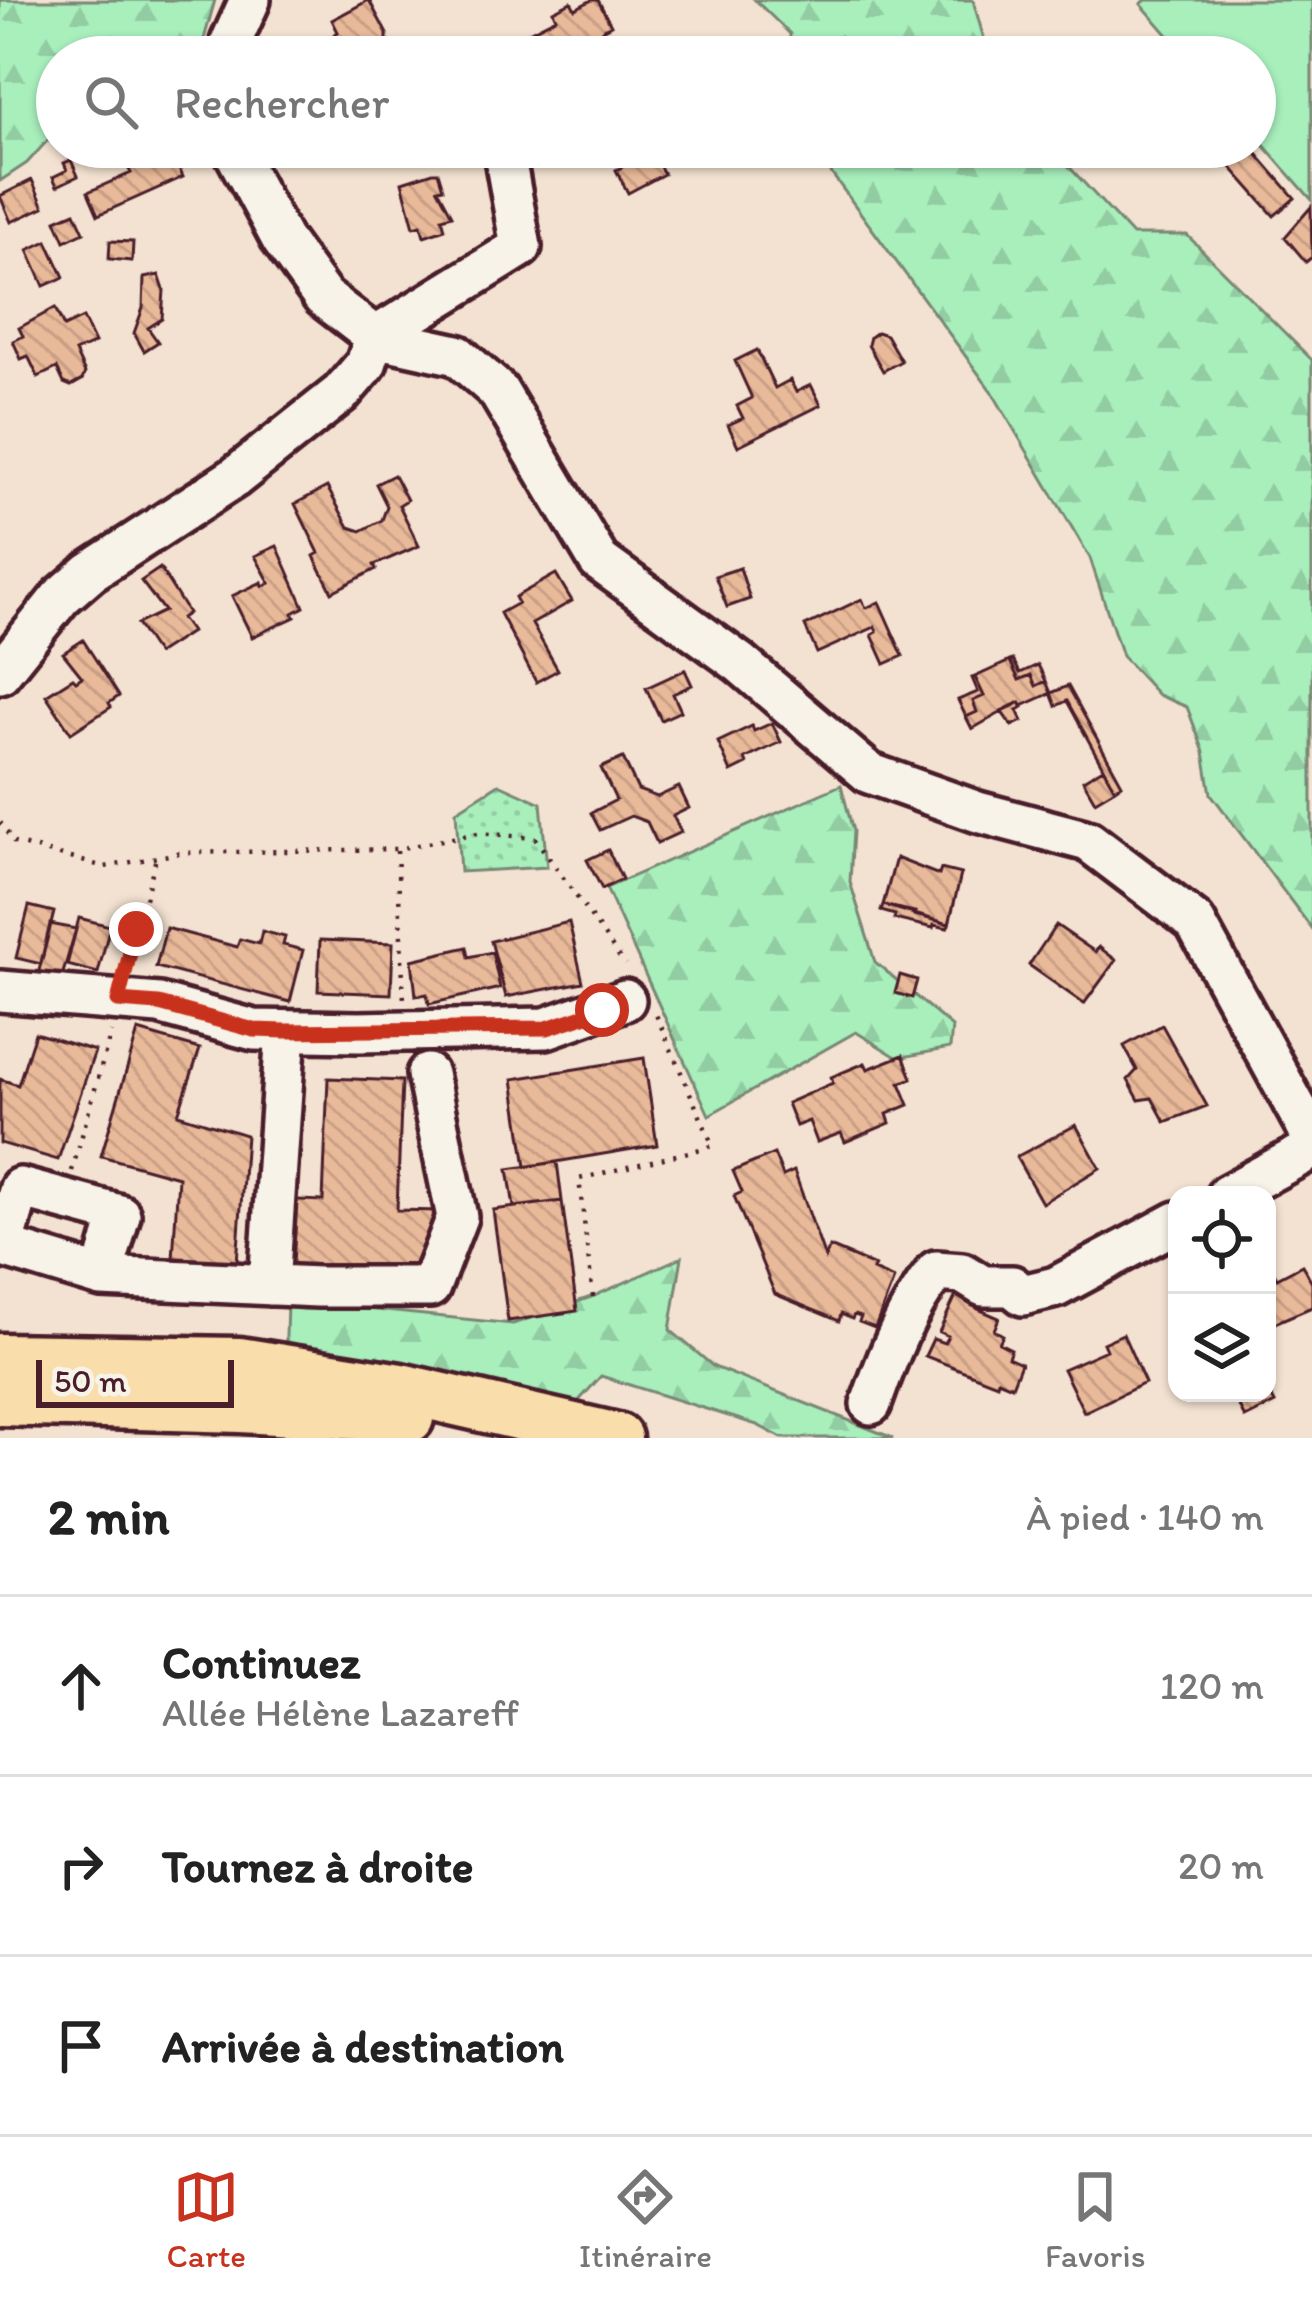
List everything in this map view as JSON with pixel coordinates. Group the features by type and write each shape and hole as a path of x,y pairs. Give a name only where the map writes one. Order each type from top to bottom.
{"main road":[{"path":"0,1358 239,1362 400,1388 617,1438"},
{"path":"0,1401 400,1416 499,1438"}],"street":[{"path":"234,36 250,0"},
{"path":"243,168 282,240 323,297 376,337 457,355 498,391 599,562 740,663 869,773 978,812 1088,841 1195,922 1312,1137"},
{"path":"0,673 61,597 89,572 234,478 341,393 366,364 376,337 521,247 507,168"},
{"path":"0,991 159,1004 254,1030 406,1031 547,1028 634,989"},
{"path":"268,1285 286,1031"},
{"path":"102,1277 119,1216 20,1187 2,1247 102,1277 430,1287 457,1217 427,1074"},
{"path":"1244,1186 1312,1149"},
{"path":"871,1404 896,1334 936,1271 962,1273 983,1286 1012,1286 1023,1295 1056,1287 1168,1227"}],"path":[{"path":"0,822 14,843 105,867 179,853 397,849 478,832 535,838 634,989 713,1146 579,1179 593,1298"},
{"path":"397,849 406,1031"},
{"path":"118,1001 156,858"},
{"path":"63,1200 107,1053"}],"green space":[{"path":"0,0 215,0 205,36 36,36 36,153 0,181"},
{"path":"755,0 973,0 983,36 790,36"},
{"path":"1146,0 1312,0 1312,200 1276,159 1276,36 1169,36 1141,4"},
{"path":"827,168 1070,168 1132,235 1187,235 1312,360 1312,929 1211,794 1204,752 1187,707 1158,695 1122,656 1090,558 992,392"},
{"path":"499,784 541,803 547,867 460,872 456,811"},
{"path":"841,785 853,831 850,882 875,962 952,1027 950,1048 898,1058 856,1032 709,1115 606,888"},
{"path":"682,1257 670,1330 714,1367 893,1438 782,1438 757,1425 601,1376 576,1404 285,1372 287,1301 513,1324 594,1296"}],"building":[{"path":"369,0 387,36 332,36 338,32 332,20"},
{"path":"598,0 611,25 602,30 605,36 527,33 556,18 553,11 571,2 575,9"},
{"path":"74,168 78,176 57,186 53,177"},
{"path":"128,168 179,168 183,177 98,215 88,192 131,173"},
{"path":"661,168 664,174 628,193 616,170"},
{"path":"1232,168 1269,168 1295,198 1274,216"},
{"path":"438,172 443,188 438,189 452,215 442,218 445,229 424,236 421,225 414,227 402,182"},
{"path":"32,180 44,207 11,222 0,196"},
{"path":"1311,207 1312,257 1306,262 1285,237"},
{"path":"75,212 84,232 65,241 56,220"},
{"path":"47,241 64,277 44,286 28,250"},
{"path":"110,241 133,242 132,261 109,259"},
{"path":"159,275 164,290 162,319 148,328 158,342 144,351 134,333 143,308 144,278"},
{"path":"55,308 64,327 83,318 95,343 75,352 85,373 71,386 64,383 57,368 38,377 28,356 21,359 13,341 23,336 19,328"},
{"path":"877,332 886,335 901,361 883,371 868,345"},
{"path":"757,350 775,388 790,380 796,392 811,385 821,405 738,446 728,425 743,418 737,406 752,398 735,361"},
{"path":"394,475 407,500 399,505 419,546 374,565 376,569 332,592 295,504 327,487 349,527 361,531 382,520 387,506 376,484"},
{"path":"277,546 304,607 293,613 295,617 252,637 232,596 270,583 255,556"},
{"path":"160,568 188,613 181,618 191,632 157,654 137,624 164,611 141,581"},
{"path":"740,568 750,599 727,607 715,576"},
{"path":"556,574 572,601 532,624 558,670 536,682 500,613 518,603 515,597"},
{"path":"862,599 866,608 879,602 903,656 885,664 872,635 877,632 875,627 817,653 805,626"},
{"path":"83,640 119,696 109,703 111,707 71,733 46,695 82,677 63,653"},
{"path":"1013,660 1020,673 1038,665 1046,681 1036,686 1031,675 1019,680"},
{"path":"1010,661 1019,680 1031,675 1036,686 1046,681 1051,693 1022,706 1020,702 972,729 966,717 977,712 973,701 984,696 975,677"},
{"path":"685,670 692,685 673,694 681,711 661,720 646,688"},
{"path":"975,677 984,696 973,701 977,712 966,717 958,700 978,692"},
{"path":"1068,686 1122,784 1115,789 1067,701 1056,706 1051,693"},
{"path":"1020,702 1023,707 1017,710 1022,721 1012,726 1001,711"},
{"path":"772,723 781,742 745,759 747,764 731,772 718,742 752,726 754,731"},
{"path":"623,758 638,790 657,797 679,787 689,808 673,816 681,832 657,843 647,822 631,816 600,830 591,813 616,800 601,768"},
{"path":"1103,768 1115,789 1095,801 1083,780"},
{"path":"608,850 622,879 602,889 587,860"},
{"path":"896,858 939,875 941,869 961,874 949,924 883,905"},
{"path":"883,905 949,924 933,928 894,919 895,915 881,911"},
{"path":"29,906 54,912 41,964 16,958"},
{"path":"79,918 110,926 98,973 67,965"},
{"path":"569,922 583,982 506,997 491,941"},
{"path":"50,924 76,929 61,980 38,975"},
{"path":"1056,925 1095,952 1099,947 1116,960 1084,1004 1029,965"},
{"path":"166,928 237,947 240,939 259,944 262,931 285,937 283,945 303,950 290,1002 156,967"},
{"path":"320,940 393,943 391,994 318,991"},
{"path":"467,947 469,957 492,952 500,988 429,1004 427,994 416,996 412,960"},
{"path":"900,975 917,980 912,998 895,993"},
{"path":"1162,1025 1207,1106 1165,1122 1152,1098 1139,1100 1128,1080 1137,1070 1124,1046"},
{"path":"138,1031 200,1049 178,1114 246,1135 237,1263 173,1259 178,1177 101,1156"},
{"path":"35,1033 95,1051 58,1160 0,1143 0,1079 18,1085"},
{"path":"903,1055 912,1078 900,1083 909,1105 887,1114 890,1123 845,1142 841,1133 817,1142 809,1121 796,1126 787,1103 833,1083 831,1077"},
{"path":"644,1058 657,1145 526,1167 513,1079"},
{"path":"328,1078 402,1081 397,1210 439,1211 437,1273 272,1267 275,1199 323,1201"},
{"path":"1076,1125 1100,1168 1042,1203 1016,1157"},
{"path":"774,1154 783,1176 794,1171 825,1258 830,1247 894,1279 875,1328 859,1322 861,1317 841,1314 839,1321 775,1294 734,1196 742,1192 733,1171"},
{"path":"557,1162 562,1201 514,1207 508,1169"},
{"path":"562,1201 577,1311 508,1321 493,1210"},
{"path":"1302,1265 1312,1282 1312,1307 1276,1322 1276,1276"},
{"path":"960,1287 983,1296 978,1309 999,1318 994,1330 1003,1335 999,1343 1011,1349 1008,1357 1021,1363 1012,1386 925,1356 933,1339 944,1343 948,1336 939,1332"},
{"path":"1123,1334 1145,1383 1084,1412 1063,1369 1106,1350 1103,1343"},
{"path":"1237,1402 1275,1403 1245,1418"}],"route":[{"path":"136,929 118,1001 159,1004 254,1030 547,1028 602,1010"}]}
